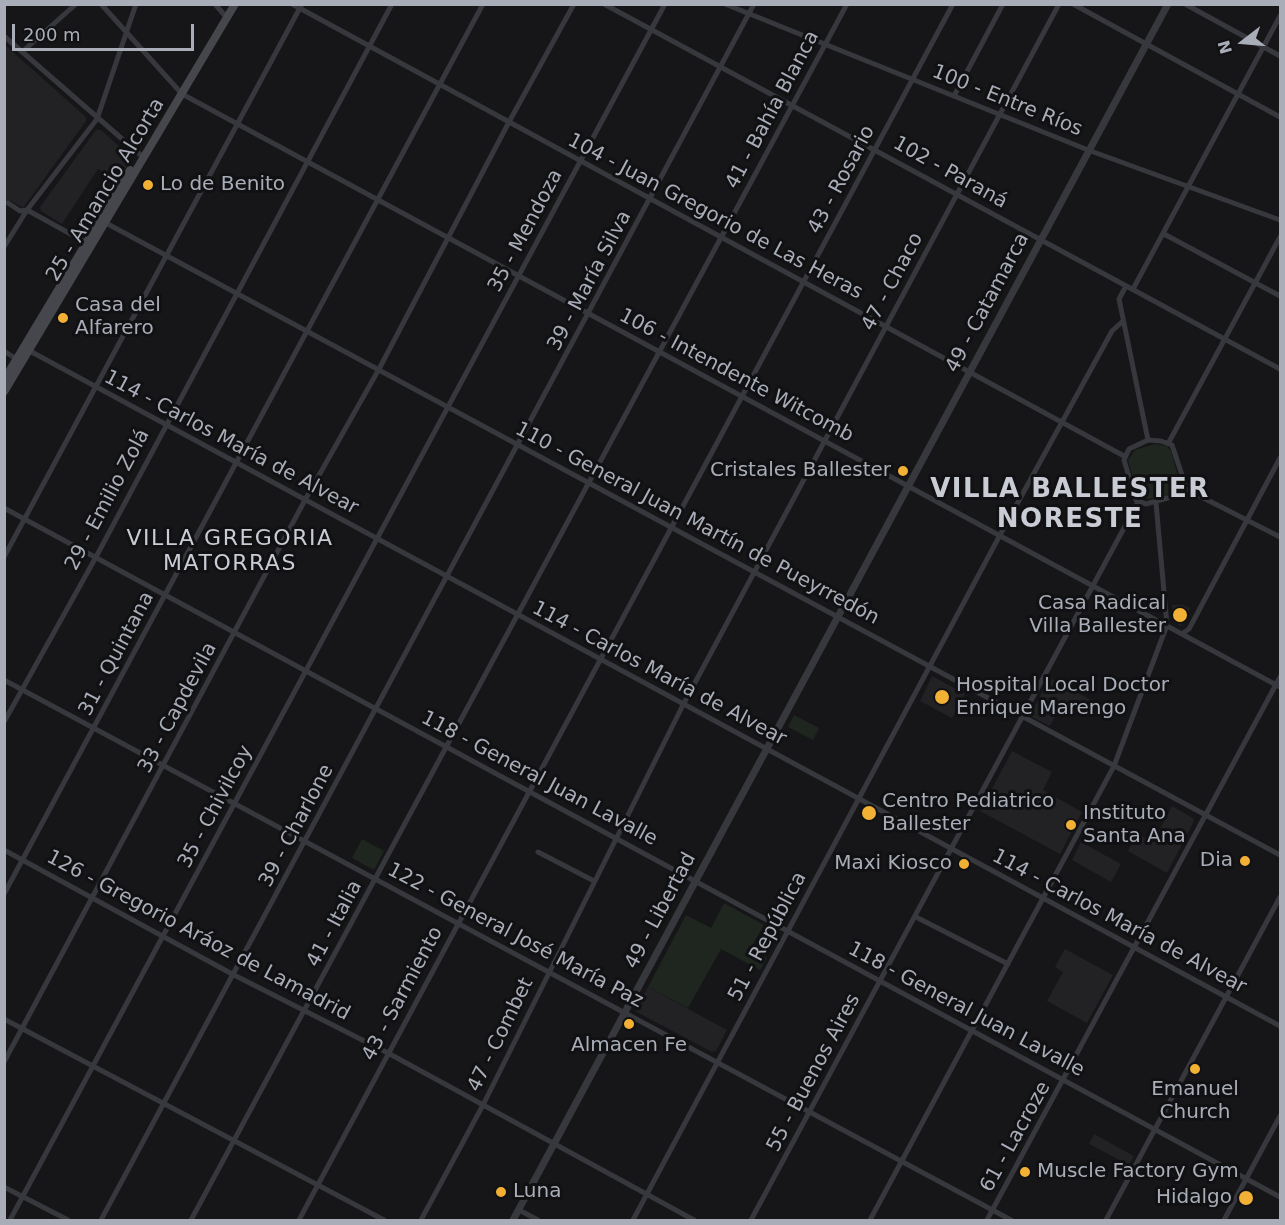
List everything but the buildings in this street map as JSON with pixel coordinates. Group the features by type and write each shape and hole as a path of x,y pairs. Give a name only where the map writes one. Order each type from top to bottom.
{"main road":[{"path":"226,16 230,4"},
{"path":"4,380 27,349 226,16 236,4"},
{"path":"4,392 19,360"}],"street":[{"path":"22,52 76,4"},
{"name":"106 - Intendente Witcomb","path":"101,4 180,92 237,125 521,275 589,314 1278,686"},
{"path":"4,247 27,210 97,119 136,4"},
{"path":"215,4 226,16"},
{"name":"104 - Juan Gregorio de Las Heras","path":"292,4 1124,456"},
{"name":"29 - Emilio Zolá","path":"4,722 96,557 165,424 238,293 392,4"},
{"name":"31 - Quintana","path":"4,894 483,4"},
{"name":"33 - Capdevila","path":"4,1062 574,4"},
{"name":"102 - Paraná","path":"604,4 1281,369"},
{"name":"35 - Mendoza","path":"448,407 521,275 664,4"},
{"name":"100 - Entre Ríos","path":"725,4 1088,150 1281,220"},
{"name":"39 - María Silva","path":"519,445 722,68 754,4"},
{"name":"41 - Bahía Blanca","path":"589,483 847,4"},
{"name":"43 - Rosario","path":"671,528 953,4"},
{"path":"954,96 1003,4"},
{"name":"47 - Chaco","path":"752,573 1059,4"},
{"path":"1073,4 1281,117"},
{"name":"49 - Catamarca","path":"838,618 1168,4"},
{"path":"1185,4 1281,56"},
{"path":"4,557 301,7"},
{"path":"1133,289 1281,16"},
{"path":"4,36 142,156"},
{"path":"8,203 20,211 27,210 88,244"},
{"name":"110 - General Juan Martín de Pueyrredón","path":"103,220 752,573 1281,855"},
{"path":"1164,234 1281,296"},
{"path":"1169,442 1281,237"},
{"path":"1126,286 1119,299 1148,440"},
{"name":"51 - República","path":"633,1221 1000,535 1112,331 1123,321"},
{"name":"114 - Carlos María de Alvear","path":"27,349 682,705 1281,1026"},
{"path":"4,351 19,360"},
{"name":"35 - Chivilcoy","path":"10,1221 448,407"},
{"path":"1148,440 1169,442 1174,448 1185,481 1184,488 1156,503 1138,502 1134,496 1124,456 1129,448 1148,440"},
{"name":"39 - Charlone","path":"101,1221 519,445"},
{"path":"1183,633 1189,628 1281,458"},
{"name":"41 - Italia","path":"191,1221 589,483"},
{"path":"1184,488 1281,537"},
{"name":"55 - Buenos Aires","path":"751,1221 1138,502"},
{"path":"870,1221 1114,766 1167,625 1156,503"},
{"name":"118 - General Juan Lavalle","path":"4,508 1281,1197"},
{"name":"43 - Sarmiento","path":"299,1221 671,528"},
{"name":"47 - Combet","path":"421,1221 483,1105 682,705 752,573"},
{"name":"49 - Libertad","path":"513,1221 838,618"},
{"name":"61 - Lacroze","path":"987,1221 1281,677"},
{"name":"122 - General José María Paz","path":"4,680 459,922 717,1064 1011,1221"},
{"name":"126 - Gregorio Aráoz de Lamadrid","path":"4,850 234,975 388,1053 694,1221"},
{"path":"538,852 594,881"},
{"path":"1106,1221 1281,897"},
{"path":"916,917 1008,964"},
{"path":"4,1019 384,1221"},
{"path":"1224,1221 1281,1116"},
{"path":"4,1187 68,1221"},
{"path":"519,1210 538,1221"}],"shaded area":[{"path":"5,45 86,117 86,121 23,208 10,200 5,208"},
{"path":"96,130 101,130 130,156 130,160 118,181 98,169 62,224 41,211 40,207"},
{"path":"1155,444 1167,446 1171,451 1180,484 1164,497 1148,499 1138,495 1128,460 1135,450"},
{"name":"Casa Radical Villa Ballester","path":"1172,605 1183,605 1190,608 1181,626 1174,622"},
{"name":"Hospital Local Doctor Enrique Marengo","path":"932,676 965,694 952,718 920,701"},
{"path":"1050,678 1091,700 1084,712 1063,701 1050,726 1032,717 1031,713"},
{"path":"794,715 819,728 813,740 788,727"},
{"path":"1012,751 1052,772 1043,790 1082,812 1060,854 980,811"},
{"path":"1172,806 1193,818 1194,821 1167,873 1128,851 1137,834 1153,842"},
{"path":"362,839 384,851 374,870 352,858"},
{"path":"1081,842 1121,864 1111,882 1072,860"},
{"path":"724,903 764,925 750,949 767,958 760,970 721,949 688,1008 648,987 686,915 711,928"},
{"path":"1065,949 1113,975 1087,1023 1047,1001 1063,972 1055,967"},
{"path":"648,987 727,1030 716,1051 712,1052 635,1011"},
{"path":"1094,1134 1134,1156 1129,1165 1089,1144"}],"place":[{"name":"Lo de Benito","path":"148,185"},
{"name":"Casa del Alfarero","path":"63,318"},
{"name":"Cristales Ballester","path":"903,471"},
{"name":"Casa Radical Villa Ballester","path":"1180,615"},
{"name":"Hospital Local Doctor Enrique Marengo","path":"942,697"},
{"name":"Centro Pediatrico Ballester","path":"869,813"},
{"name":"Instituto Santa Ana","path":"1071,825"},
{"name":"Dia","path":"1245,861"},
{"name":"Maxi Kiosco","path":"964,864"},
{"name":"Almacen Fe","path":"629,1024"},
{"name":"Emanuel Church","path":"1195,1069"},
{"name":"Muscle Factory Gym","path":"1025,1172"},
{"name":"Luna","path":"501,1192"},
{"name":"Hidalgo","path":"1246,1198"}],"district":[{"name":"VILLA BALLESTER NORESTE","path":"1070,505"},
{"name":"VILLA GREGORIA MATORRAS","path":"230,552"}]}
